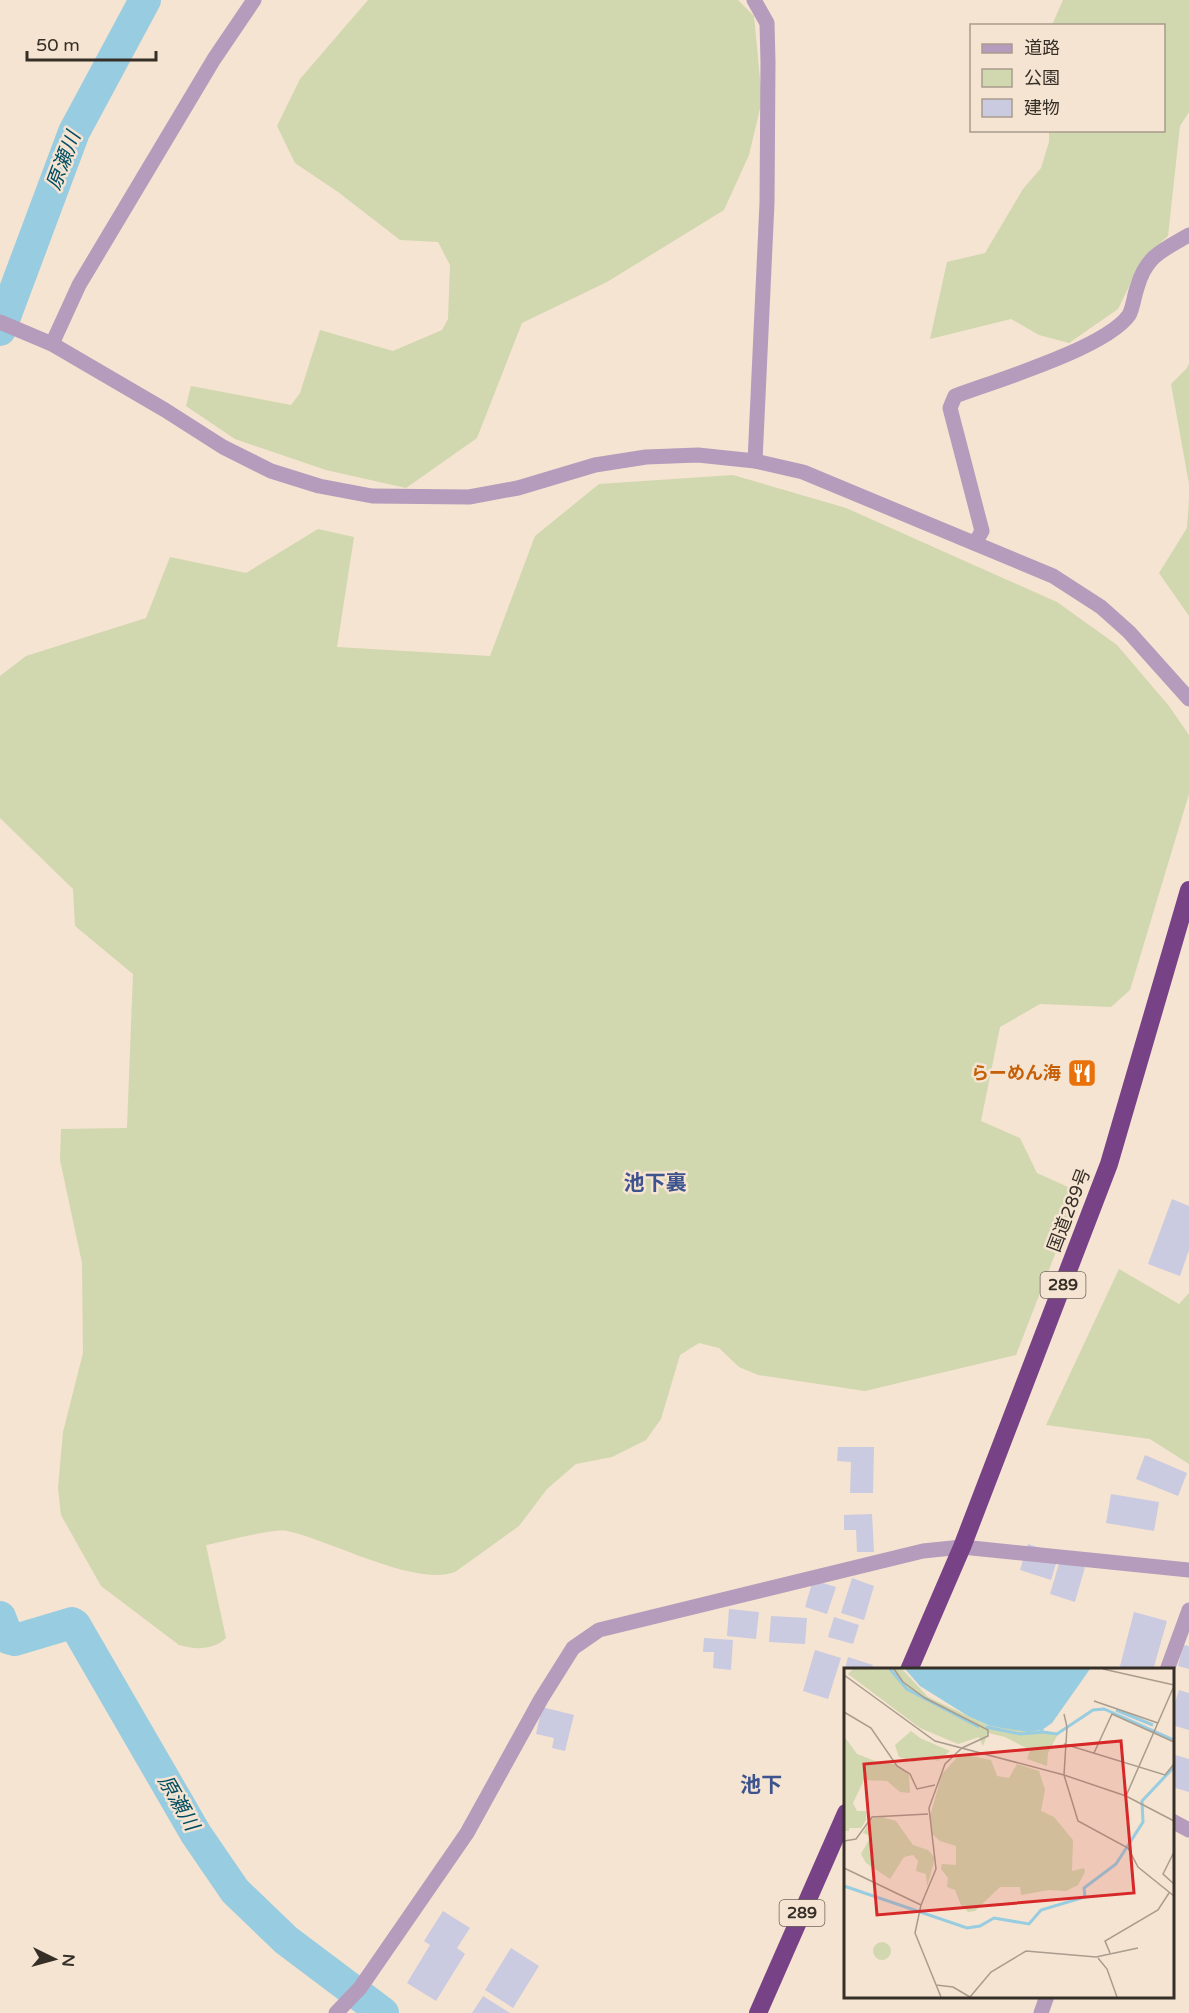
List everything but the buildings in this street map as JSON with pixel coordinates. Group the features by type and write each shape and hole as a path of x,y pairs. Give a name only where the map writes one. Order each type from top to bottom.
{"highway":[{"name":"国道289号","path":"910,1668 962,1547 1109,1164 1189,890"},
{"name":"289","path":"758,2013 844,1818"}],"street":[{"path":"52,344 79,285 214,59 254,0"},
{"path":"754,0 767,23 768,62 767,203 755,461"},
{"path":"975,543 982,531 950,408 955,396 1080,350 1112,328 1129,314 1141,272 1152,256 1189,235"},
{"path":"0,322 52,344 223,447 271,471 320,486 372,496 469,497 518,489 595,465 646,457 698,455 755,461 803,472 1053,576 1101,607 1129,632 1189,699"},
{"path":"336,2013 355,1994 467,1833 541,1699 573,1648 599,1630 923,1551 962,1547 1189,1570"},
{"path":"1168,1668 1189,1610"},
{"path":"1174,1822 1189,1830"},
{"path":"1041,2013 1046,1998"}],"green space":[{"path":"368,0 738,0 754,16 762,100 749,155 724,210 607,282 522,323 477,438 406,488 326,470 235,439 186,406 191,386 291,405 300,393 320,330 393,351 442,330 448,319 450,265 438,242 400,240 338,192 295,163 277,126 300,79"},
{"path":"1063,0 1189,0 1189,112 1180,126 1168,236 1143,258 1118,309 1069,343 1039,335 1011,319 930,339 947,262 985,253 1023,189 1041,168 1049,142 1049,132 1165,132 1165,24 1052,24"},
{"path":"1189,363 1189,484 1171,384"},
{"path":"733,475 846,508 1057,602 1117,645 1169,706 1189,735 1189,794 1130,990 1111,1007 1040,1004 1000,1027 981,1121 1020,1138 1037,1173 1079,1192 1016,1355 865,1391 758,1375 739,1367 719,1348 699,1343 680,1355 661,1419 646,1440 612,1457 576,1464 547,1489 519,1526 455,1572 438,1575 395,1568 287,1531 260,1533 206,1545 226,1638 216,1645 204,1648 179,1645 101,1586 61,1515 58,1488 63,1432 83,1353 82,1263 60,1160 61,1129 127,1128 133,974 75,926 73,889 0,818 0,676 26,656 146,618 170,557 246,573 318,529 354,537 337,647 490,656 535,536 599,484"},
{"path":"1189,499 1189,616 1159,573 1187,528"},
{"path":"1119,1269 1179,1304 1189,1293 1189,1464 1150,1439 1046,1425"}],"waterway":[{"name":"原瀬川","path":"0,330 74,132 145,0"},
{"name":"原瀬川","path":"0,1617 8,1638 15,1640 72,1623 75,1625 196,1834 235,1891 286,1940 383,2013"}],"place":[{"name":"らーめん海","path":"1082,1073"}],"district":[{"name":"池下裏","path":"655,1183"},
{"name":"池下","path":"761,1785"}]}
